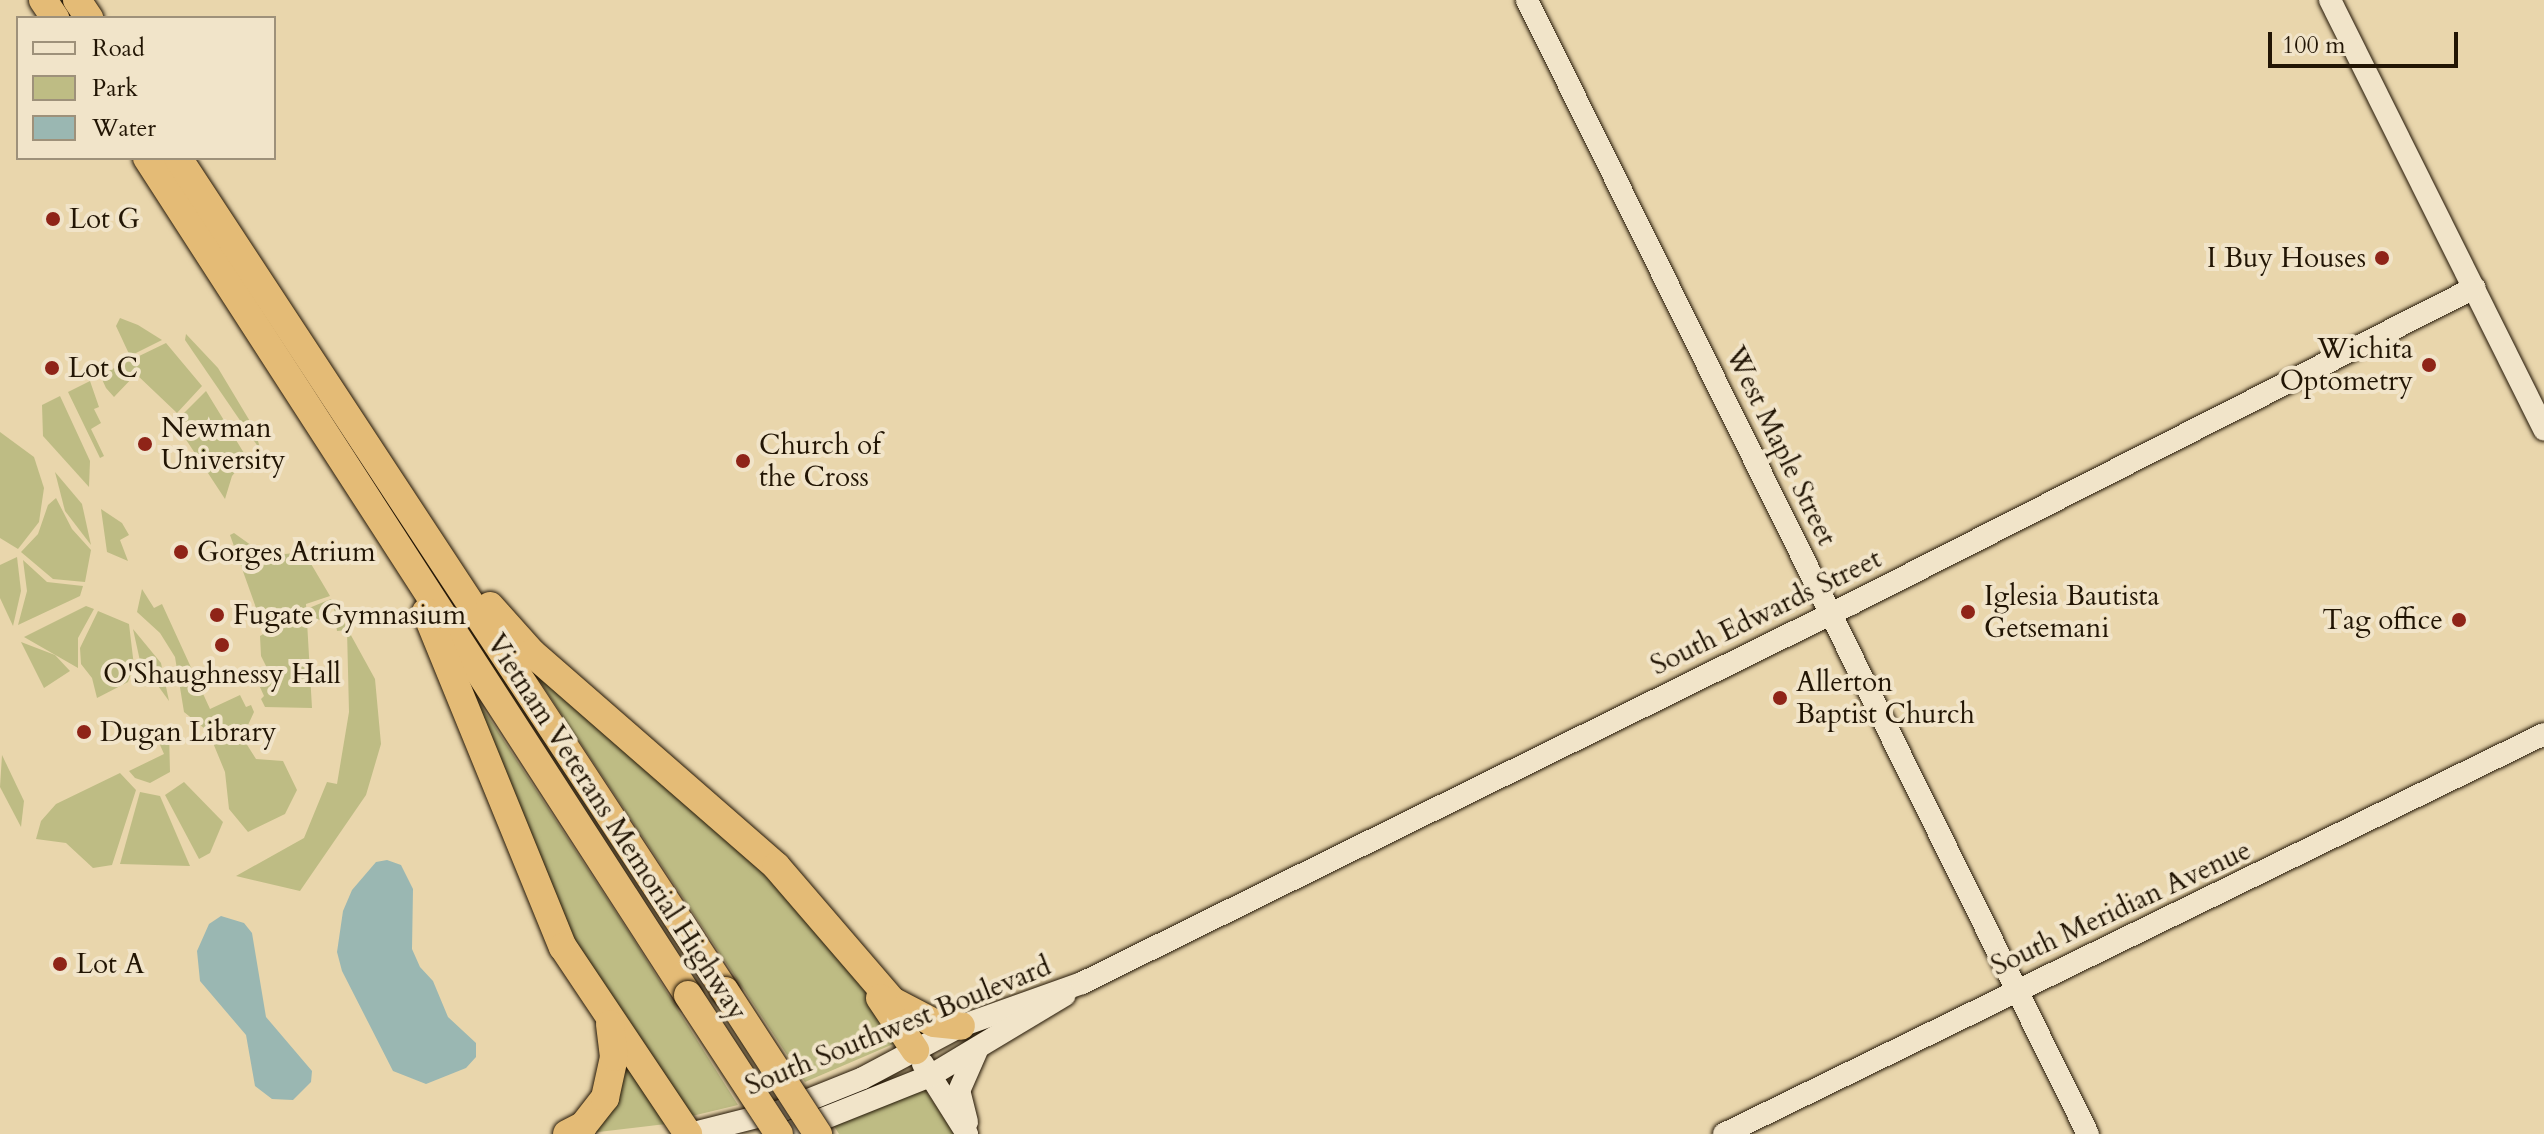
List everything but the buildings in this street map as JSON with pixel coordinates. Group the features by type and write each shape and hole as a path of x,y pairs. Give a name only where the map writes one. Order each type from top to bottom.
{"highway":[{"name":"Vietnam Veterans Memorial Highway","path":"148,160 688,995 782,1134"},
{"name":"Vietnam Veterans Memorial Highway","path":"179,160 818,1134"},
{"path":"386,476 522,643 776,866 862,970 915,1050"},
{"path":"380,518 455,679 538,895 609,1019 689,1134"},
{"path":"862,970 909,1012 969,1038"},
{"path":"567,1134 597,1112 609,1089 614,1057 609,1019"}],"street":[{"name":"West Maple Street","path":"1527,0 2088,1134"},
{"path":"2330,0 2544,430"},
{"name":"South Edwards Street","path":"1082,983 1830,614 2474,288"},
{"name":"South Meridian Avenue","path":"1724,1134 2544,734"},
{"name":"South Southwest Boulevard","path":"689,1134 781,1111 915,1050 969,1038 1082,983"},
{"path":"969,1038 959,1091 969,1134"},
{"name":"South Southwest Boulevard","path":"782,1134 930,1076 969,1038"},
{"path":"915,1050 969,1134"}],"green space":[{"path":"120,318 162,340 130,356 116,326"},
{"path":"186,334 218,368 254,428 261,451 185,340"},
{"path":"166,343 202,386 177,413 136,374 114,397 106,388 100,375"},
{"path":"90,381 99,407 94,409 101,423 91,429 104,456 100,458 68,392"},
{"path":"206,391 247,458 232,476 225,499 183,435 181,416"},
{"path":"60,396 90,461 89,487 43,436 42,405"},
{"path":"0,432 34,457 44,488 39,522 18,549 0,538"},
{"path":"55,472 82,504 91,545 65,511"},
{"path":"56,498 72,529 91,550 85,582 53,579 21,552 38,534 48,505"},
{"path":"101,509 122,523 129,535 120,540 128,561 107,552"},
{"path":"234,533 266,556 304,552 330,596 306,604 312,708 265,707 261,699 264,696 259,685 272,678 261,656 260,636 265,633 230,535"},
{"path":"17,557 21,591 13,626 0,598 0,565"},
{"path":"23,560 47,582 83,586 80,596 18,625 27,591"},
{"path":"142,589 154,608 162,604 210,709 240,695 246,707 251,705 254,712 243,736 210,733 184,712 175,657 160,633 137,612"},
{"path":"331,599 375,679 381,744 366,795 300,891 236,876 304,838 327,782 337,784 349,712 347,630 337,631 334,608 321,609 322,619 312,621 309,608"},
{"path":"86,606 94,609 78,638 78,668 24,637"},
{"path":"98,611 129,624 134,666 128,682 97,698 92,678 81,664 80,648"},
{"path":"133,629 161,663 169,701 140,661"},
{"path":"21,642 55,655 70,671 44,688"},
{"path":"523,656 776,877 872,997 898,1042 805,1082"},
{"path":"478,701 738,1105 692,1116 591,981 474,704"},
{"path":"169,731 170,772 150,783 135,778 129,771 164,754 157,738"},
{"path":"211,738 244,740 256,759 283,761 297,790 285,814 248,832 229,809 225,772"},
{"path":"2,755 24,801 21,827 0,787"},
{"path":"120,773 136,790 112,865 93,868 66,843 36,839 41,821 56,804"},
{"path":"184,782 223,822 210,853 199,859 165,795"},
{"path":"140,792 160,796 190,866 120,864"},
{"path":"623,1062 666,1124 590,1133"},
{"path":"924,1088 954,1134 839,1134 834,1126"}],"water":[{"path":"387,860 401,865 413,889 412,949 420,967 433,981 448,1017 476,1043 476,1057 466,1068 426,1084 393,1071 342,971 337,952 343,911 352,890 376,862"},
{"path":"221,916 244,923 252,933 266,1017 312,1071 311,1082 293,1100 272,1099 255,1086 246,1035 200,981 197,951 209,924"}],"place":[{"name":"Lot G","path":"53,219"},
{"name":"I Buy Houses","path":"2382,258"},
{"name":"Wichita Optometry","path":"2429,365"},
{"name":"Lot C","path":"52,368"},
{"name":"Newman University","path":"145,444"},
{"name":"Church of the Cross","path":"743,461"},
{"name":"Gorges Atrium","path":"181,552"},
{"name":"Iglesia Bautista Getsemani","path":"1968,612"},
{"name":"Fugate Gymnasium","path":"217,615"},
{"name":"Tag office","path":"2459,620"},
{"name":"O'Shaughnessy Hall","path":"222,645"},
{"name":"Allerton Baptist Church","path":"1780,698"},
{"name":"Dugan Library","path":"84,732"},
{"name":"Lot A","path":"60,964"}]}
